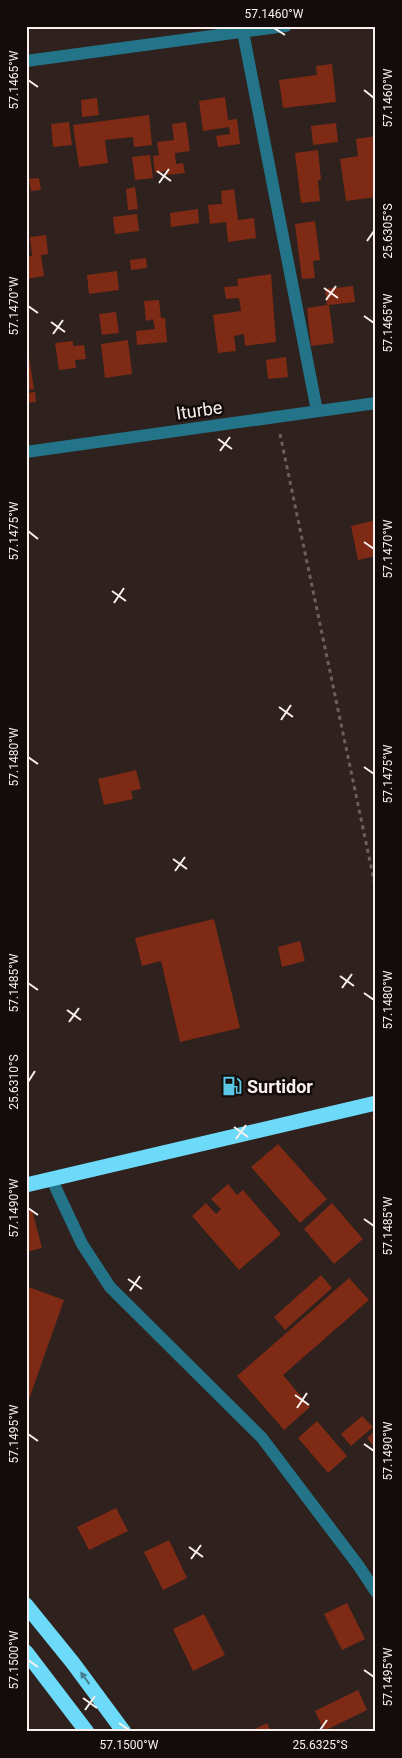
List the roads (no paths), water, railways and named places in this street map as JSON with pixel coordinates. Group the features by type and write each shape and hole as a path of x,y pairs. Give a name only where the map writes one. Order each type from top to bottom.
{"highway":[{"path":"26,1184 376,1103"},
{"path":"26,1605 74,1663 124,1732"},
{"path":"26,1652 87,1732"}],"street":[{"path":"26,61 286,26"},
{"path":"243,32 317,411"},
{"name":"Iturbe","path":"26,452 376,403"},
{"path":"52,1178 82,1244 110,1288 262,1438 358,1565 376,1592"}],"place":[{"name":"Surtidor","path":"232,1086"}]}
